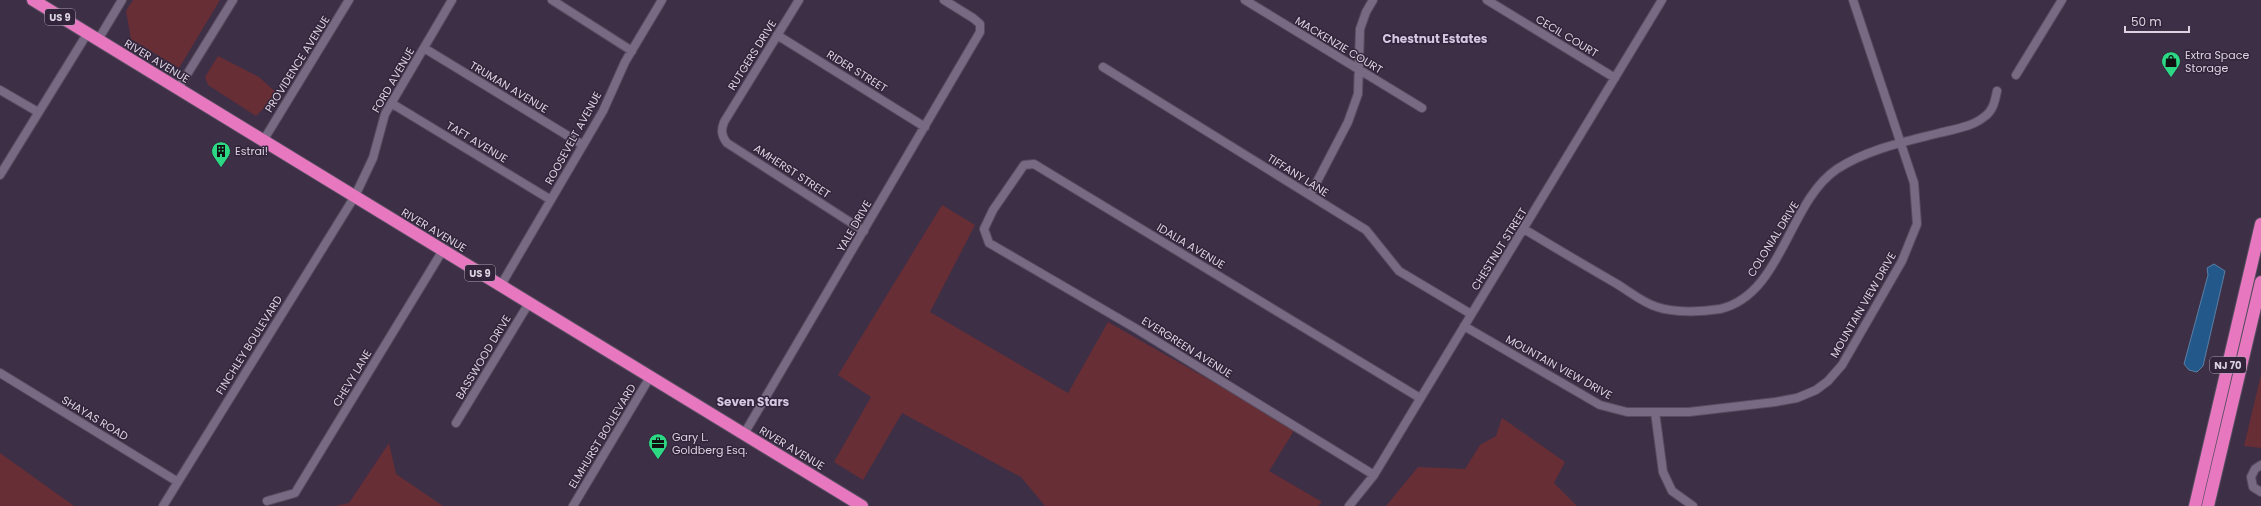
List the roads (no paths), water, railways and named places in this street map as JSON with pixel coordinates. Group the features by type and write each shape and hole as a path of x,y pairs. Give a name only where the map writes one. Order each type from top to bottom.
{"highway":[{"name":"RIVER AVENUE","path":"33,0 862,506"},
{"name":"NJ 70","path":"2195,506 2261,224"},
{"name":"NJ 70","path":"2208,506 2261,282"}],"street":[{"path":"98,40 122,0"},
{"path":"178,89 233,0"},
{"name":"PROVIDENCE AVENUE","path":"263,140 350,0"},
{"name":"FORD AVENUE","path":"355,196 373,158 382,122 391,103 452,0"},
{"path":"552,0 632,51"},
{"name":"ROOSEVELT AVENUE","path":"501,286 604,111 632,51 662,0"},
{"name":"RUTGERS DRIVE","path":"724,122 799,0"},
{"name":"YALE DRIVE","path":"744,434 980,32 980,24 944,0"},
{"name":"MACKENZIE COURT","path":"1245,0 1422,108"},
{"path":"1310,195 1348,122 1358,94 1360,29 1366,12 1373,0"},
{"name":"CECIL COURT","path":"1487,0 1615,78"},
{"name":"CHESTNUT STREET","path":"1349,506 1374,475 1662,0"},
{"name":"MOUNTAIN VIEW DRIVE","path":"1464,326 1600,405 1627,412 1689,412 1797,398 1816,390 1842,365 1902,261 1916,224 1914,182 1854,0"},
{"path":"2016,75 2062,0"},
{"path":"0,175 87,34"},
{"name":"RIDER STREET","path":"778,35 925,126"},
{"name":"TRUMAN AVENUE","path":"424,48 583,145"},
{"name":"TIFFANY LANE","path":"1103,67 1366,230 1399,272 1471,314"},
{"path":"0,90 38,112"},
{"name":"COLONIAL DRIVE","path":"1524,229 1656,307 1698,311 1720,309 1735,304 1750,293 1762,281 1822,181 1855,159 1880,148 1950,130 1984,118 1990,112 1997,91"},
{"name":"TAFT AVENUE","path":"391,103 551,200"},
{"name":"AMHERST STREET","path":"724,122 721,129 723,137 727,143 864,230"},
{"name":"IDALIA AVENUE","path":"988,240 984,229 993,210 1024,164 1034,164 1420,398"},
{"name":"FINCHLEY BOULEVARD","path":"163,506 355,196"},
{"name":"EVERGREEN AVENUE","path":"988,240 989,243 1135,328 1374,475"},
{"name":"CHEVY LANE","path":"267,501 295,493 443,250"},
{"name":"BASSWOOD DRIVE","path":"456,423 529,303"},
{"name":"SHAYAS ROAD","path":"0,373 178,482"},
{"name":"ELMHURST BOULEVARD","path":"573,506 650,376"},
{"path":"1655,412 1663,472 1672,491 1692,506"},
{"path":"2261,465 2255,469 2251,477 2253,487 2261,492"}],"water":[{"path":"2214,264 2225,271 2203,366 2197,372 2189,370 2184,364 2208,275 2207,268"}],"place":[{"name":"Extra Space Storage","path":"2171,78"},
{"name":"Estrai!","path":"221,168"},
{"name":"Gary L. Goldberg Esq.","path":"658,460"}],"district":[{"name":"Chestnut Estates","path":"1435,38"},
{"name":"Seven Stars","path":"753,401"}]}
